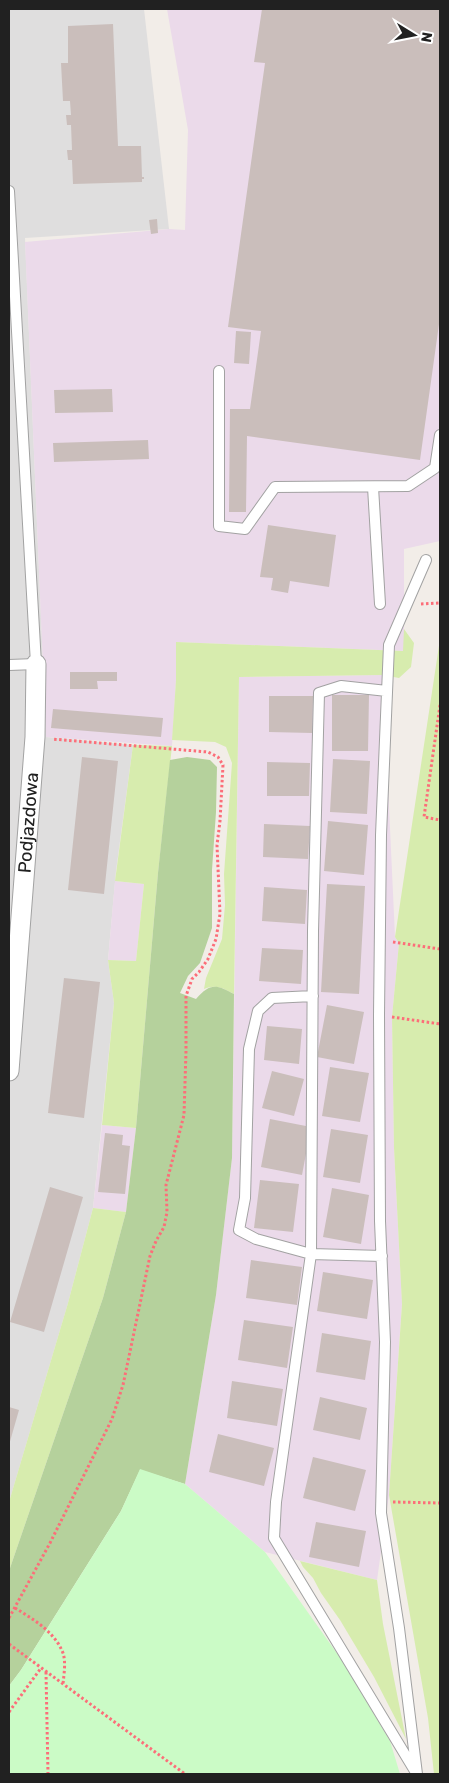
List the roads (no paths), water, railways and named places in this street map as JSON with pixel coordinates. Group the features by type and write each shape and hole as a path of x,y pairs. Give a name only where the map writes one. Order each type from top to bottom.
{"street":[{"name":"Podjazdowa","path":"9,1071 35,737 36,664"}],"lane":[{"path":"9,191 36,664 9,664"},
{"path":"219,371 219,526 245,529 274,487 408,486 435,468 440,435"},
{"path":"374,487 380,604"},
{"path":"417,1774 399,1628 381,1514 385,1342 379,1015 381,835 389,645 426,560"},
{"path":"387,691 341,686 319,693 313,996 311,1254 276,1502 274,1538 417,1774"},
{"path":"313,996 272,998 258,1011 249,1049 245,1198 238,1230 256,1239 311,1254 382,1256"}]}
